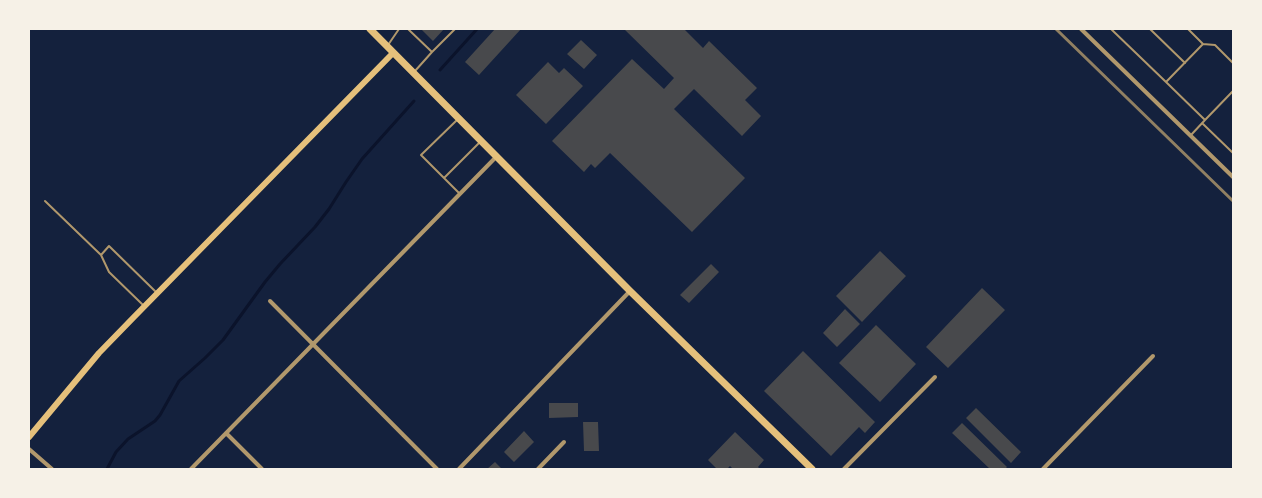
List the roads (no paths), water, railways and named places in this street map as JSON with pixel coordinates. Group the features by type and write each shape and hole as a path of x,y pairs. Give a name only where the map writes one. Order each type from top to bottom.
{"main road":[{"path":"370,29 630,291 812,469"},
{"path":"29,437 99,354 144,306 393,53"}],"street":[{"path":"1081,29 1233,177"},
{"path":"191,469 496,157"},
{"path":"459,469 630,291"},
{"path":"270,301 437,469"},
{"path":"1043,469 1153,356"},
{"path":"844,469 935,377"},
{"path":"226,433 262,469"},
{"path":"538,469 564,442"},
{"path":"29,449 52,469"}],"lane":[{"path":"387,47 398,29"},
{"path":"408,29 432,52"},
{"path":"413,73 455,29"},
{"path":"1111,29 1205,120"},
{"path":"1150,29 1185,63"},
{"path":"1188,29 1203,44 1215,45 1233,63"},
{"path":"1166,82 1203,44"},
{"path":"1190,135 1233,91"},
{"path":"458,119 421,155 460,194"},
{"path":"1202,123 1233,153"},
{"path":"444,178 480,141"},
{"path":"45,201 100,255 109,272 144,306"},
{"path":"100,255 109,246 157,293"}],"waterway":[{"path":"440,70 477,29"},
{"path":"107,469 116,452 128,439 155,421 160,415 179,381 223,340 265,282 315,227 329,209 362,159 414,101"}],"railway":[{"path":"1056,29 1233,201"}]}
